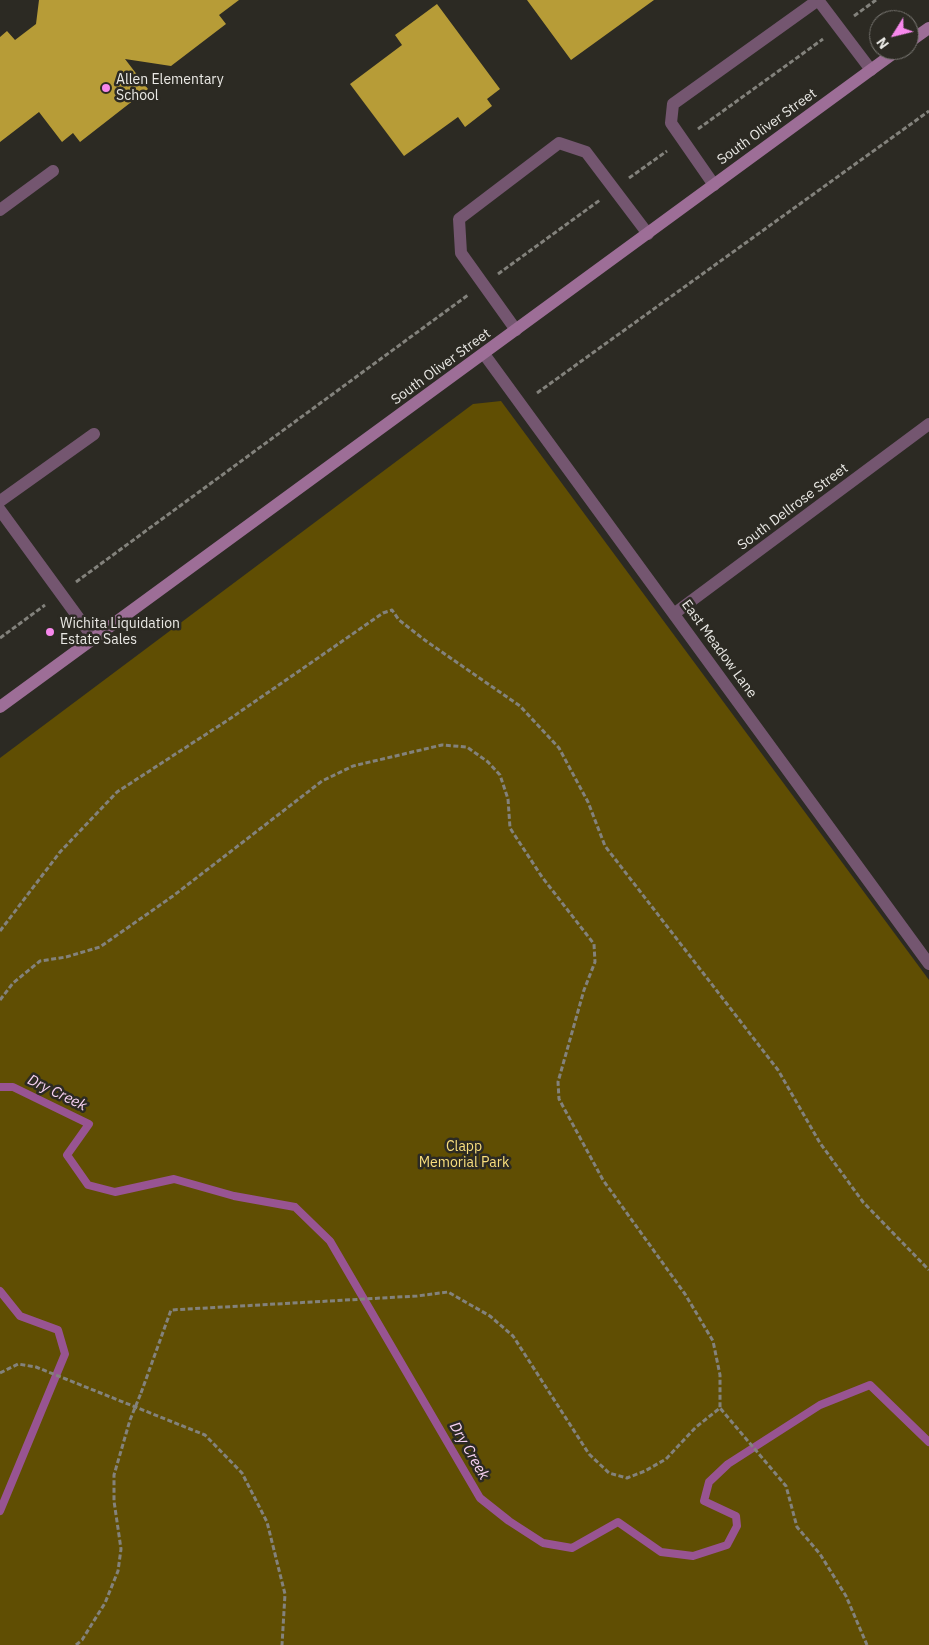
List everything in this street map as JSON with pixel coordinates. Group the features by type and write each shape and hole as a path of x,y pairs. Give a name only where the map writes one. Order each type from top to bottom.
{"main road":[{"name":"South Oliver Street","path":"0,707 884,60"}],"street":[{"path":"714,185 671,124 673,104 818,0 871,70"},
{"path":"516,330 461,253 459,219 559,143 586,152 648,234"},
{"path":"0,210 53,172"},
{"name":"East Meadow Lane","path":"484,354 675,613 929,964"},
{"name":"South Dellrose Street","path":"675,613 929,424"},
{"path":"0,501 94,434"},
{"path":"0,510 94,639"}],"path":[{"path":"0,638 483,284 876,0"},
{"path":"538,393 929,111"},
{"path":"0,931 60,852 117,792 231,718 383,612 392,610 399,620 426,641 520,706 559,748 588,802 605,846 778,1070 820,1142 863,1202 929,1270"},
{"path":"0,1000 13,983 40,961 66,957 100,947 173,896 322,782 353,766 442,744 467,747 488,762 500,775 508,799 510,828 542,877 594,944 595,962 584,990 558,1082 559,1099 602,1180 686,1294 713,1341 720,1376 720,1408 786,1486 797,1527 820,1554 846,1596 860,1633 868,1645"},
{"path":"76,1645 82,1640 104,1603 118,1571 121,1549 114,1501 114,1475 130,1420 171,1310 383,1298 448,1292 490,1316 513,1336 589,1454 609,1472 627,1478 645,1471 666,1458 696,1426 720,1408"},
{"path":"0,1373 18,1364 36,1367 205,1435 242,1473 267,1522 285,1594 282,1645"}],"green space":[{"name":"Clapp Memorial Park","path":"501,401 929,980 929,1645 0,1645 0,758 473,404"}],"building":[{"name":"Allen Elementary School","path":"39,0 239,0 219,15 226,24 171,66 125,59 148,89 80,142 73,133 62,142 39,112 0,142 0,37 7,31 15,40 36,24"},
{"path":"527,0 654,0 571,60"},
{"path":"437,4 500,89 487,99 492,106 465,127 458,117 404,156 350,84 402,45 395,35"}],"waterway":[{"name":"Dry Creek","path":"0,1087 13,1087 89,1124 67,1155 88,1185 115,1192 174,1179 234,1196 295,1207 330,1241 480,1498 509,1521 543,1543 572,1548 618,1522 661,1552 693,1556 727,1545 737,1526 736,1516 704,1501 709,1482 728,1464 820,1405 870,1385 929,1442"},
{"name":"Dry Creek","path":"0,1291 20,1316 58,1330 65,1354 0,1511"}],"place":[{"name":"Allen Elementary School","path":"106,88"},
{"name":"Wichita Liquidation Estate Sales","path":"50,632"}]}
